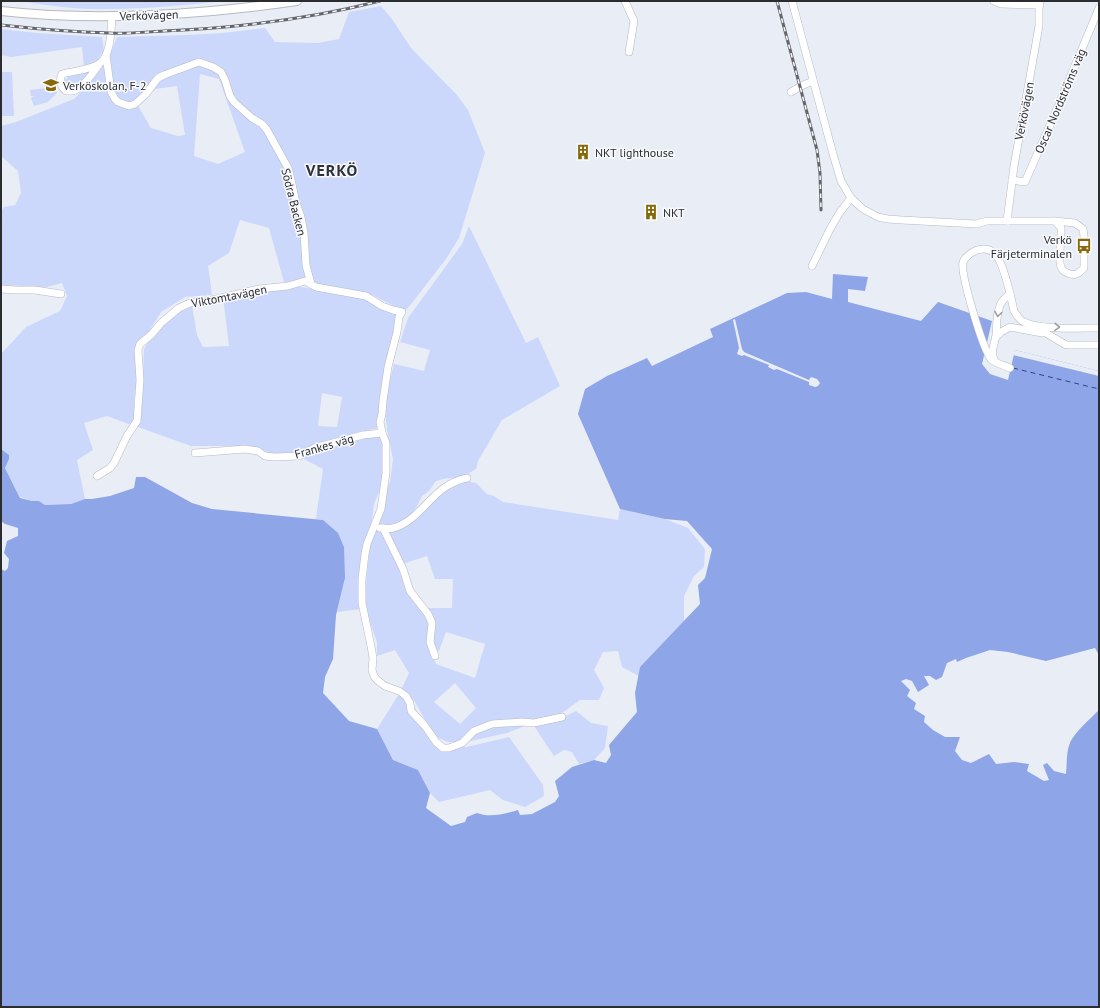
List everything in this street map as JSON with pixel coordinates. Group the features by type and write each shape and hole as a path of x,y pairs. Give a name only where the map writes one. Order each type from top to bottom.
{"main road":[{"name":"Verkövägen","path":"1,11 56,16 185,14 232,10 275,2 297,1"}],"street":[{"path":"625,1 634,21 629,52"},
{"path":"792,1 841,182 851,198 863,209 878,217 902,220 976,224 986,221 1055,221 1075,224 1083,229 1084,236 1084,268 1075,275 1063,271 1060,268 1061,228 1055,221"},
{"path":"994,1 1001,4 1040,3"},
{"name":"Verkövägen","path":"1007,221 1012,180 1039,26 1040,3"},
{"name":"Oscar Nordströms väg","path":"1012,180 1025,182 1099,8"},
{"path":"100,63 91,68 62,74 60,78 62,87 66,91 73,91 79,87 88,79 100,63 106,55 109,44 112,16"},
{"name":"Södra Backen","path":"106,55 111,92 118,102 129,106 135,104 145,95 158,78 164,75 200,62 221,72 230,96 234,102 252,118 262,124 267,130 288,168 296,203 301,217 304,233 306,265 311,284"},
{"path":"791,92 813,81"},
{"path":"812,266 830,229 840,212 851,198"},
{"path":"1010,368 995,362 991,358 986,351 978,329 964,275 963,262 968,255 975,251 982,249 990,250 996,256 1002,265 1014,310 1023,322 1032,325 1050,327 1099,328"},
{"name":"Viktomtavägen","path":"97,476 110,468 114,463 127,436 137,421 140,380 138,350 140,344 152,334 161,323 178,308 190,303 212,300 259,289 288,286 305,281 316,287 366,296 382,306 402,312 399,316 382,401 382,414 380,422 382,433"},
{"path":"1,289 35,290 61,294"},
{"path":"996,338 998,309 1005,297 1010,294"},
{"path":"1032,325 1066,345 1099,345"},
{"path":"995,362 992,355 993,345 1001,332 1010,327 1047,334"},
{"path":"382,433 386,443 386,473 381,509 366,549 362,578 362,603 373,658 372,670 374,676 385,686 399,691 406,696 410,703 411,711 425,726 436,742 443,748 450,748 462,743 474,731 492,724 522,722 534,723 562,716"},
{"name":"Frankes väg","path":"195,453 245,449 258,451 265,456 299,456 314,448 363,435 382,433"},
{"path":"374,528 391,528 401,525 444,488 456,481 467,478"},
{"path":"383,528 403,569 410,590 428,614 432,623 430,642 435,656"}],"shaded area":[{"path":"21,1 224,1 153,8 88,9"},
{"path":"381,6 392,19 411,48 457,95 468,110 485,153 459,238 446,259 408,308 403,311 373,295 339,291 296,282 284,282 269,228 240,220 229,253 208,266 212,295 185,297 161,312 142,343 134,400 134,426 107,416 84,423 93,450 77,460 85,499 71,504 45,505 39,501 32,501 20,497 5,468 9,455 1,449 1,354 26,327 60,311 67,296 62,283 47,287 1,285 1,212 4,207 15,205 21,193 18,171 1,156 1,126 16,122 74,99 88,85 108,60 117,37 223,33 265,28 275,42 318,43 339,39 349,12","holes":["200,74 219,79 245,152 218,164 194,156","177,86 185,135 178,136 151,128 138,106 155,89"]},
{"path":"1,29 102,37 104,50 98,60 84,67 82,47 11,57 1,55"},
{"path":"1,72 12,72 14,116 1,116"},
{"path":"81,72 90,72 80,84 69,88 66,85 65,80 70,76"},
{"path":"56,87 57,93 48,102 34,106 31,98 34,96 31,96 30,90"},
{"path":"469,226 526,343 538,337 560,386 502,420 478,461 476,469 455,479 447,478 436,481 429,491 422,496 416,508 401,522 391,525 383,524 378,526 380,505 390,482 393,459 387,430 385,409 394,364 424,371 430,350 400,342 408,318 462,244"},
{"path":"294,286 358,296 403,318 398,327 378,428 356,433 295,454 272,454 258,448 244,446 191,446 138,427 138,403 143,375 144,349 163,316 184,301 191,300 197,335 203,347 229,346 223,297","holes":["322,393 342,397 337,427 318,426"]},
{"path":"362,438 383,438 385,477 374,504 361,609 337,612 345,578 323,520 316,519 323,469 300,457 314,450"},
{"path":"465,481 476,483 487,494 494,496 503,502 618,520 620,509 665,519 688,528 705,549 704,567 694,576 684,596 684,621 640,667 639,676 622,667 618,651 603,652 594,670 604,688 599,700 580,700 559,715 507,733 466,742 448,742 434,736 415,702 409,695 401,690 409,673 395,650 377,656 377,642 365,608 364,600 370,546 375,530 381,530 398,566 405,589 418,608 426,615 429,624 427,641 436,664 475,678 485,644 446,632 439,651 434,650 431,644 434,624 425,608 452,608 453,579 435,579 427,556 402,564 386,530 391,530 445,490","holes":["455,683 476,708 460,724 434,702"]},
{"path":"399,694 413,704 433,741 448,746 467,747 509,737 543,785 544,796 525,807 503,800 490,790 439,802 430,793 418,770 393,760 377,729"},
{"path":"576,711 591,723 608,726 605,748 594,760 579,764 572,752 564,750 554,756 534,726 560,719"}],"water":[{"path":"833,274 868,277 865,291 848,289 848,302 921,321 938,302 992,321 982,364 990,374 1008,380 1015,350 1099,371 1099,655 1095,648 1046,661 1008,652 990,650 957,662 956,659 947,663 942,677 936,680 930,676 924,676 929,685 918,692 912,681 906,679 901,681 910,690 907,696 916,703 914,709 925,716 924,722 933,730 945,737 960,737 955,751 962,760 971,763 989,754 996,764 1014,762 1029,764 1027,771 1044,781 1049,780 1043,765 1047,763 1054,771 1066,774 1067,754 1072,739 1099,710 1099,1007 1,1007 1,569 5,571 8,568 9,559 4,553 7,541 18,536 18,528 5,524 1,521 1,449 9,455 5,468 20,498 39,501 45,505 71,504 85,499 110,496 134,488 136,477 145,477 192,503 212,509 323,520 338,533 344,547 345,578 336,615 333,659 325,677 323,693 349,721 377,729 393,760 418,770 430,793 426,808 451,826 465,822 467,817 477,813 492,815 518,810 520,815 532,814 555,802 559,796 555,781 572,767 594,760 606,763 611,755 609,745 637,712 635,693 640,667 700,604 698,585 705,578 712,549 687,521 665,519 620,509 578,414 585,389 607,376 647,358 652,366 713,337 710,329 787,293 806,292 832,299"}],"pier":[{"path":"735,319 744,352 809,380 811,377 817,379 820,383 818,386 815,387 809,385 809,382 777,369 774,370 768,367 769,365 744,355 742,356 737,354 739,348 733,320"},
{"path":"1015,350 1099,371 1099,376 1013,355"}],"ferry route":[{"path":"1013,368 1099,389"}],"railway":[{"path":"1,25 82,32 117,33 191,30 300,18 380,1"},
{"path":"777,1 817,150 820,173 821,210"}],"place":[{"name":"Verköskolan, F-2","path":"51,85"},
{"name":"NKT lighthouse","path":"583,152"},
{"name":"NKT","path":"651,212"},
{"name":"Verkö Färjeterminalen","path":"1084,246"}],"district":[{"name":"VERKÖ","path":"332,170"}]}
